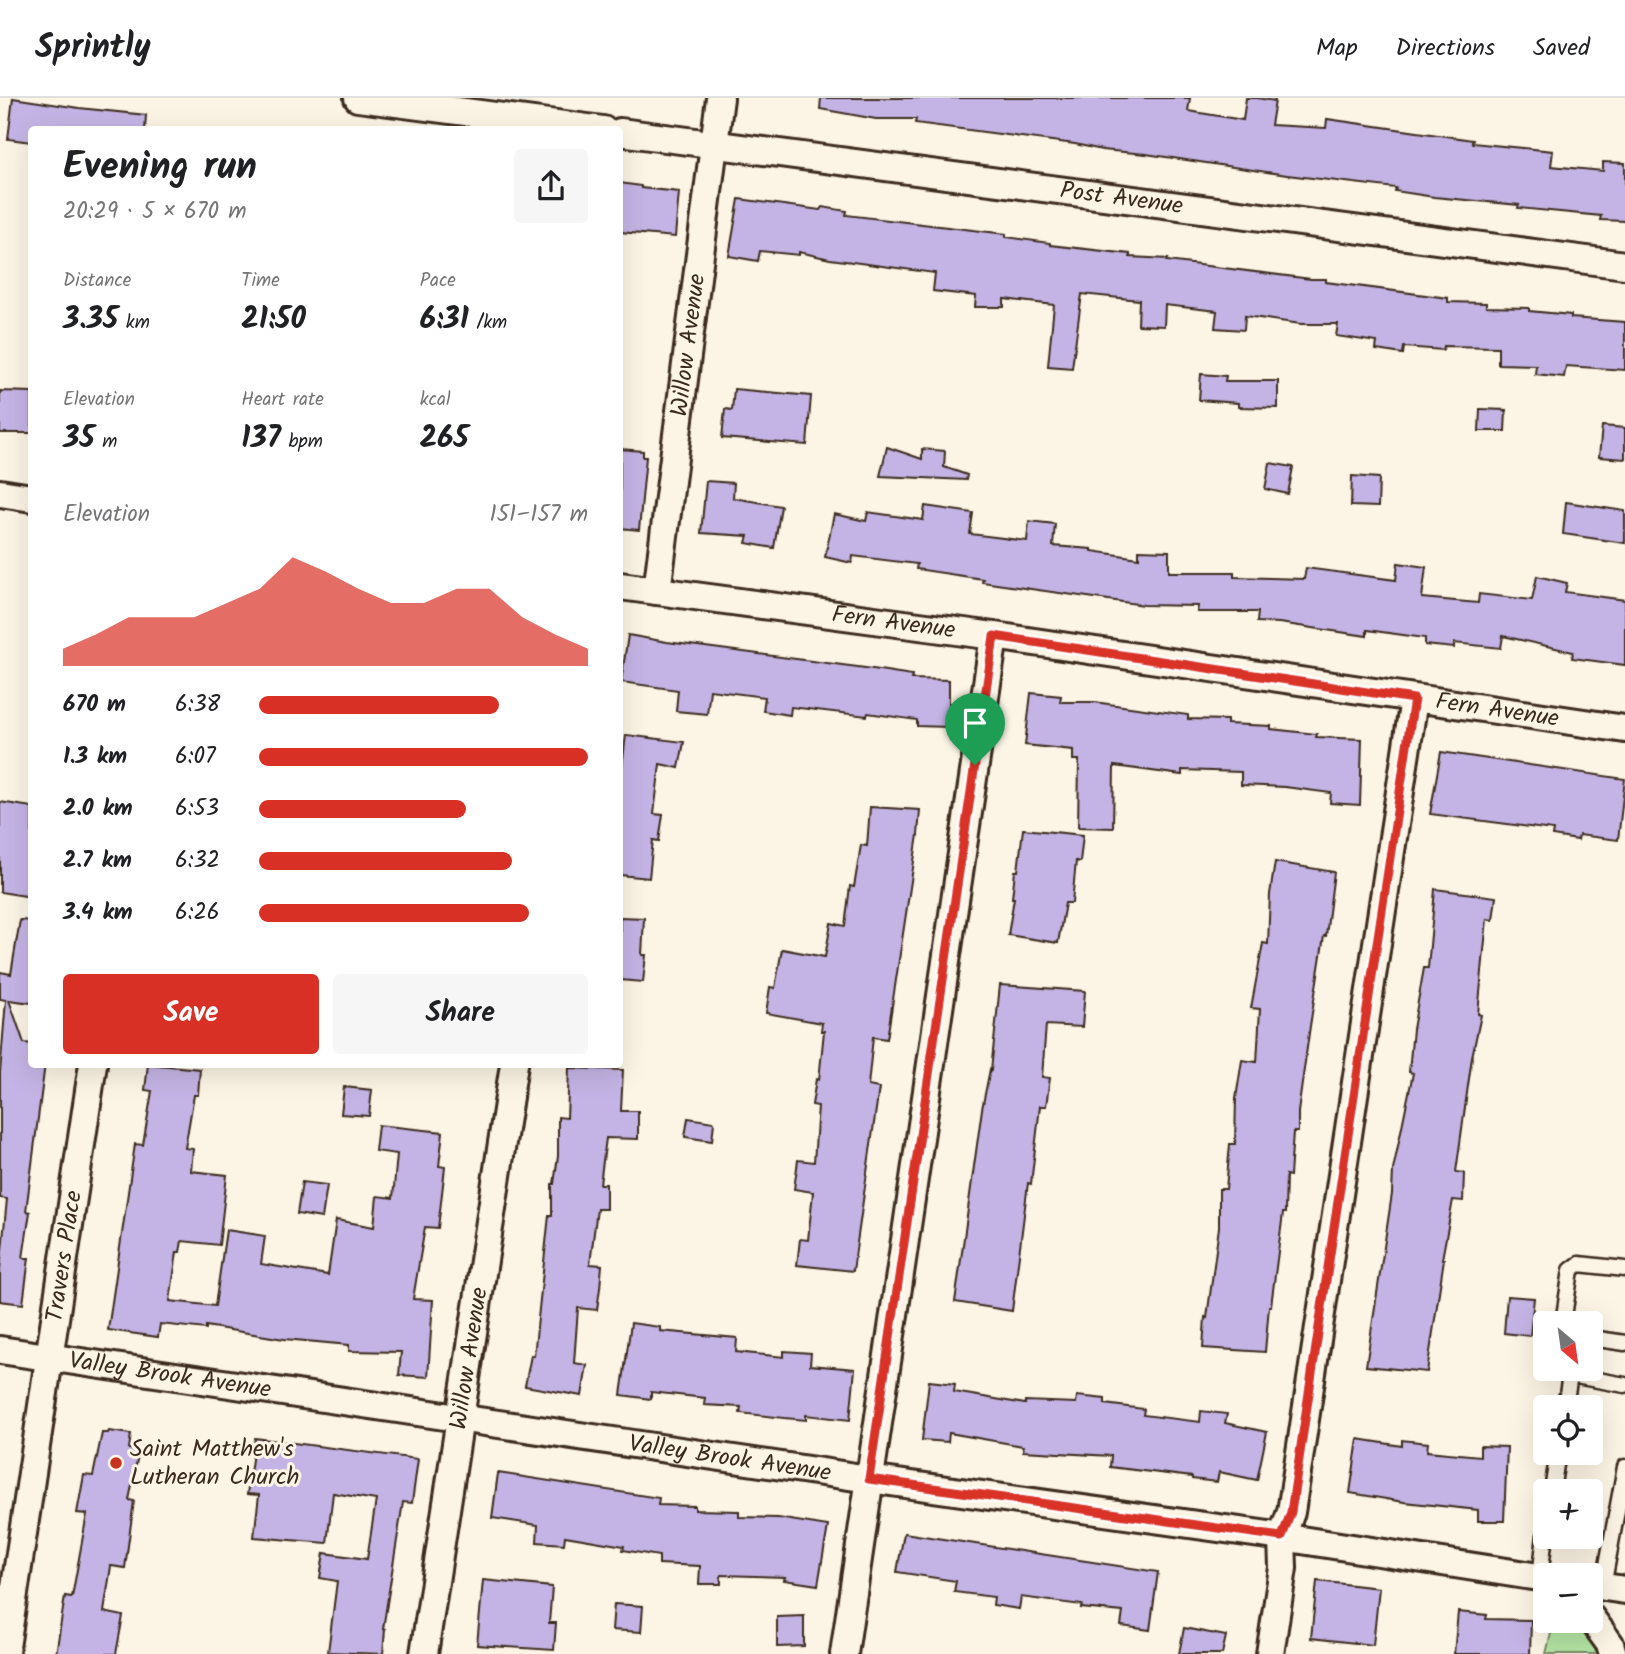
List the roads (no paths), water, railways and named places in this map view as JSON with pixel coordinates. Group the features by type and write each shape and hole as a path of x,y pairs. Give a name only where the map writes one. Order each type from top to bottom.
{"street":[{"path":"358,98 572,126"},
{"name":"Willow Avenue","path":"657,591 720,98"},
{"name":"Post Avenue","path":"623,132 1625,265"},
{"path":"0,493 28,497"},
{"name":"Fern Avenue","path":"623,586 994,636 1625,729"},
{"path":"844,1654 994,636"},
{"path":"1270,1654 1283,1568 1282,1537 1291,1512 1414,699"},
{"name":"Travers Place","path":"5,1654 92,1068"},
{"name":"Willow Avenue","path":"424,1654 513,1068"},
{"name":"Valley Brook Avenue","path":"0,1350 869,1479 1282,1537 1533,1578"},
{"path":"1602,1633 1613,1654"}],"lane":[{"path":"1565,1311 1571,1270 1579,1264 1625,1269"},
{"path":"1603,1340 1625,1343"},
{"path":"1567,1395 1570,1375 1625,1385"},
{"path":"1606,1587 1625,1467"}],"place":[{"name":"Saint Matthew's Lutheran Church","path":"116,1463"}]}
